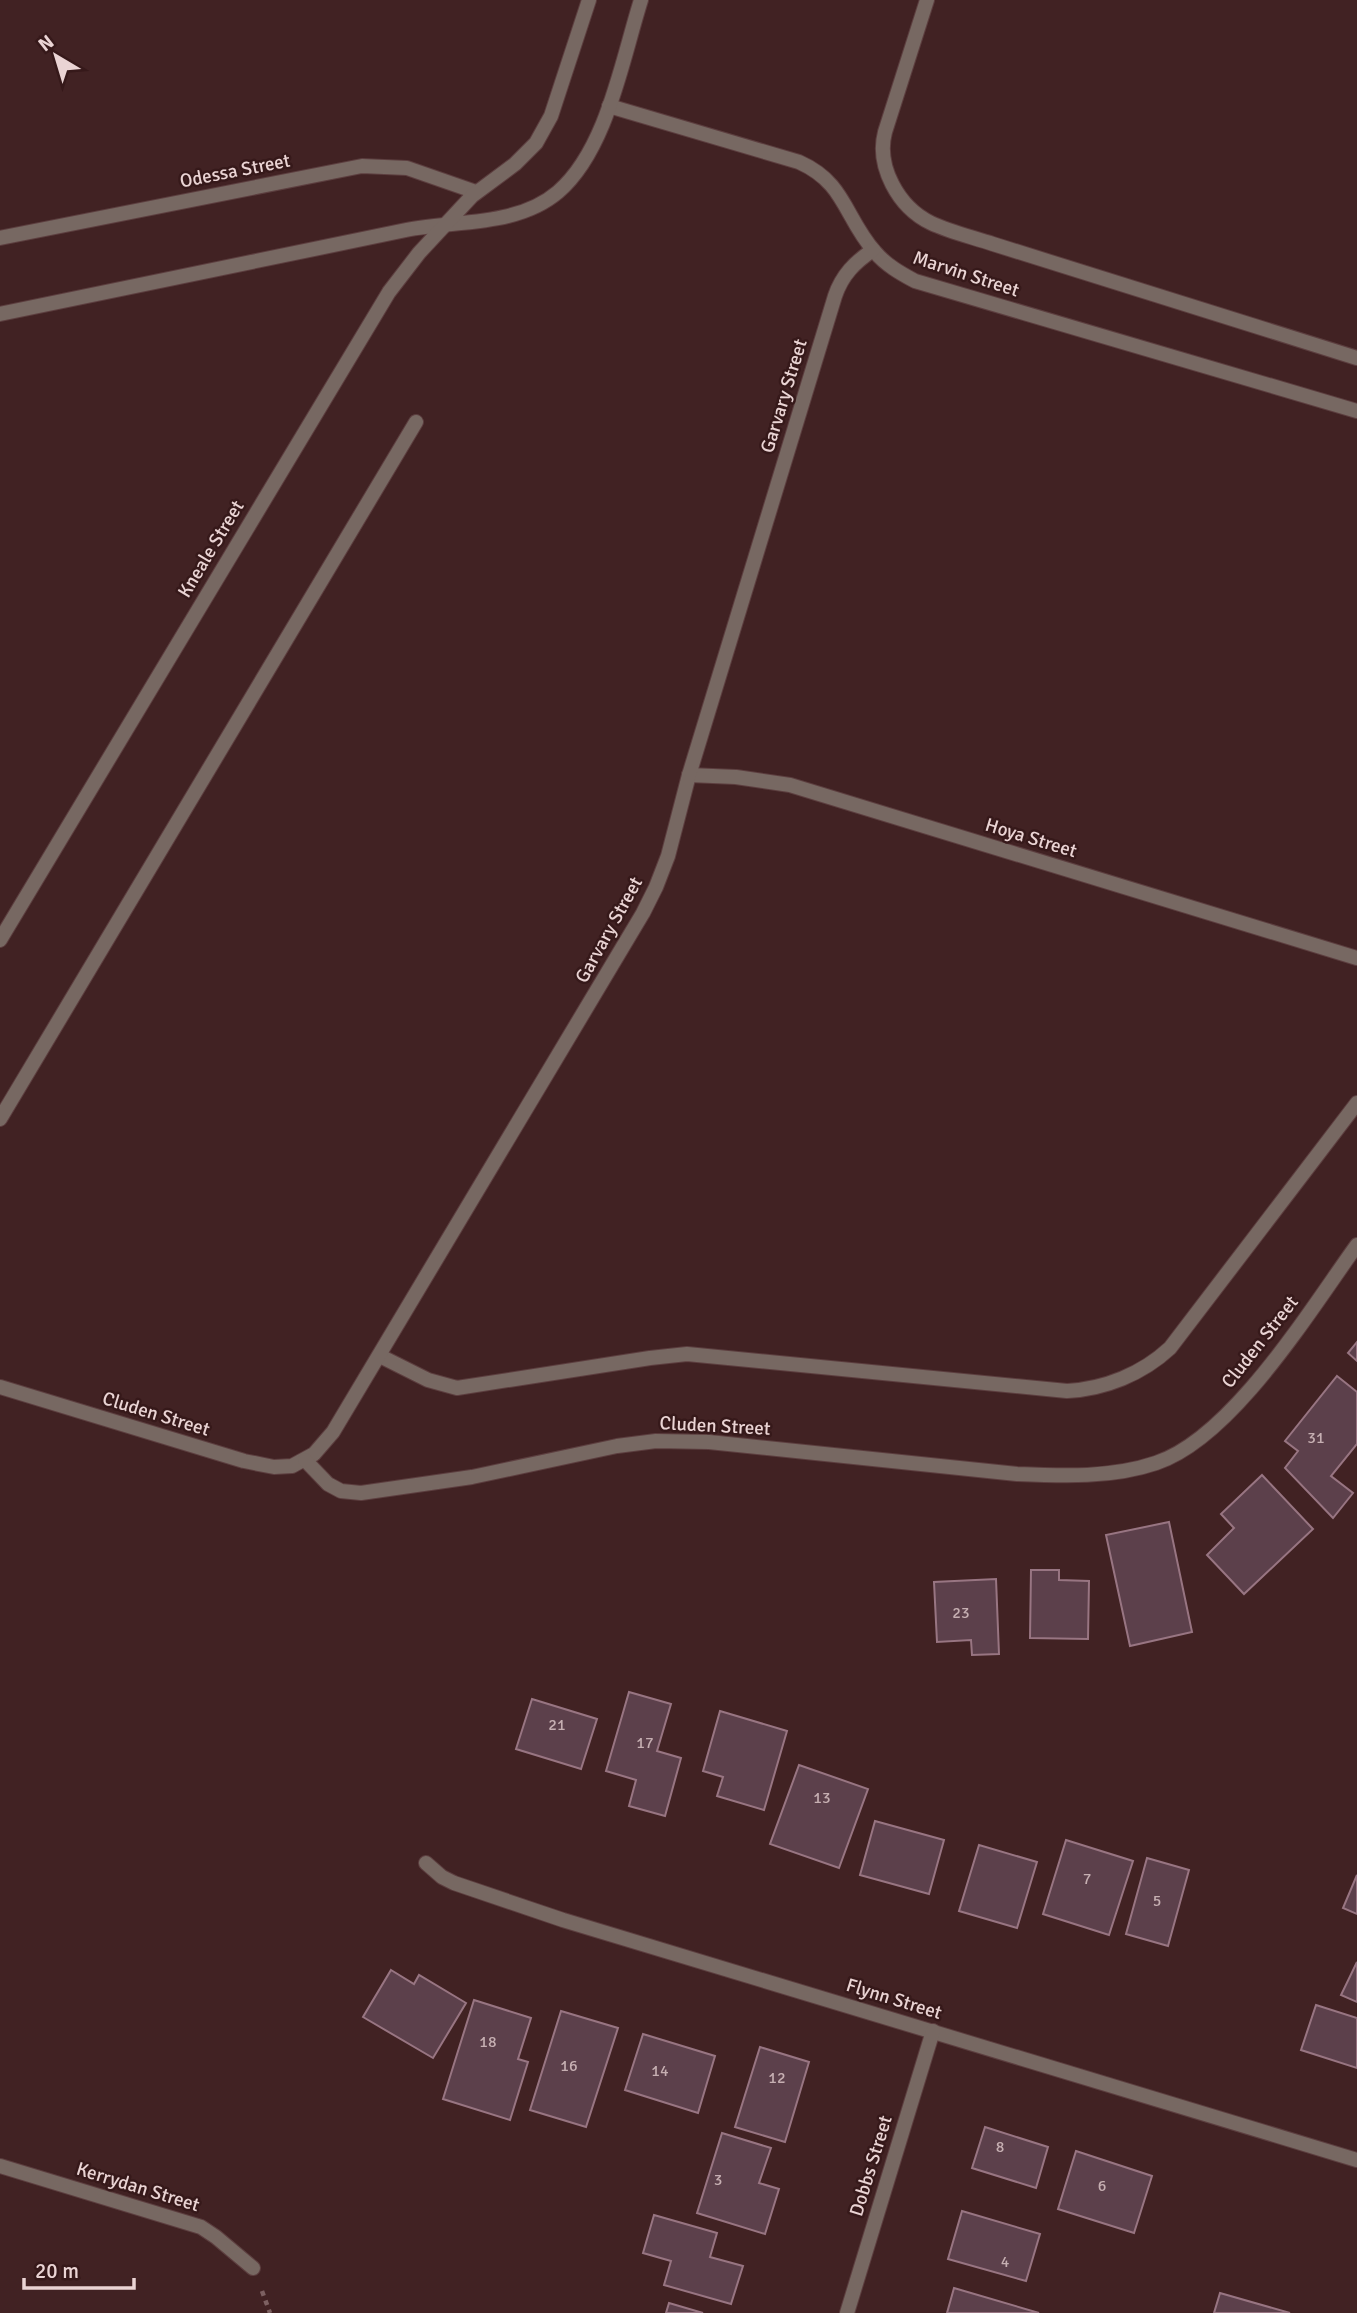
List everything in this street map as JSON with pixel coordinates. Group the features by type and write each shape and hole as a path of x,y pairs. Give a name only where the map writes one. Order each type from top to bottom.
{"street":[{"name":"Kneale Street","path":"0,940 389,292 476,192 522,158 541,135 551,116 589,0"},
{"path":"0,313 446,224 509,216 533,209 559,191 580,167 592,146 609,106 641,0"},
{"name":"Marvin Street","path":"927,0 883,140 883,160 891,182 921,217 936,225 1357,358"},
{"name":"Marvin Street","path":"609,106 799,162 817,170 834,187 873,250 903,275 936,288 1357,411"},
{"name":"Odessa Street","path":"0,238 362,166 407,168 476,192"},
{"name":"Garvary Street","path":"305,1460 314,1454 333,1432 380,1356 650,901 668,856 835,296 851,267 873,250"},
{"path":"0,1119 415,422"},
{"name":"Hoya Street","path":"690,775 736,777 790,785 1357,958"},
{"path":"380,1356 428,1380 457,1388 687,1354 1067,1391 1098,1387 1133,1373 1155,1361 1170,1348 1357,1103"},
{"name":"Cluden Street","path":"0,1387 244,1461 280,1467 292,1466 305,1460 328,1485 361,1493 472,1477 617,1446 656,1441 736,1445 1017,1474 1062,1476 1130,1470 1156,1463 1188,1447 1229,1411 1262,1375 1357,1245"},
{"name":"Flynn Street","path":"426,1863 442,1877 467,1888 563,1920 1357,2160"},
{"name":"Dobbs Street","path":"847,2313 933,2031"},
{"name":"Kerrydan Street","path":"0,2165 201,2227 216,2236 253,2268"}],"building":[{"path":"1357,1342 1357,1361 1348,1353"},
{"path":"1337,1376 1357,1392 1357,1444 1331,1476 1353,1493 1333,1518 1285,1468 1298,1451 1285,1441"},
{"path":"1262,1475 1313,1529 1244,1594 1207,1555 1234,1528 1221,1514"},
{"path":"1169,1522 1192,1632 1130,1646 1106,1535"},
{"path":"1031,1570 1059,1570 1059,1580 1089,1581 1088,1639 1030,1638"},
{"path":"996,1579 999,1654 972,1655 971,1640 937,1642 934,1582"},
{"path":"629,1692 671,1704 657,1751 681,1758 665,1816 629,1806 636,1780 606,1771"},
{"path":"532,1699 597,1719 581,1769 516,1749"},
{"path":"720,1711 787,1731 764,1810 717,1796 723,1777 703,1771"},
{"path":"799,1765 868,1789 839,1868 770,1844"},
{"path":"875,1821 944,1840 929,1894 860,1875"},
{"path":"1066,1840 1133,1861 1109,1935 1043,1914"},
{"path":"979,1845 1037,1862 1017,1928 959,1911"},
{"path":"1147,1858 1189,1870 1168,1946 1126,1934"},
{"path":"1357,1875 1357,1914 1343,1908"},
{"path":"1357,1962 1357,2002 1341,1995"},
{"path":"391,1970 414,1984 419,1975 466,2003 433,2058 363,2017"},
{"path":"474,2000 531,2018 518,2059 528,2062 510,2120 443,2099"},
{"path":"1316,2005 1357,2018 1357,2068 1301,2050"},
{"path":"561,2011 618,2028 586,2127 530,2110"},
{"path":"643,2034 715,2056 698,2113 625,2090"},
{"path":"760,2047 809,2062 785,2142 735,2127"},
{"path":"985,2127 1048,2147 1036,2188 972,2168"},
{"path":"722,2133 771,2148 759,2183 779,2189 765,2234 697,2213"},
{"path":"1076,2151 1152,2176 1134,2233 1058,2209"},
{"path":"962,2211 1040,2234 1026,2281 948,2259"},
{"path":"654,2215 717,2233 710,2257 743,2266 731,2304 664,2285 671,2261 643,2253"},
{"path":"954,2288 1039,2313 947,2313"},
{"path":"1220,2293 1290,2313 1214,2313"},
{"path":"669,2303 703,2313 666,2313"}]}
